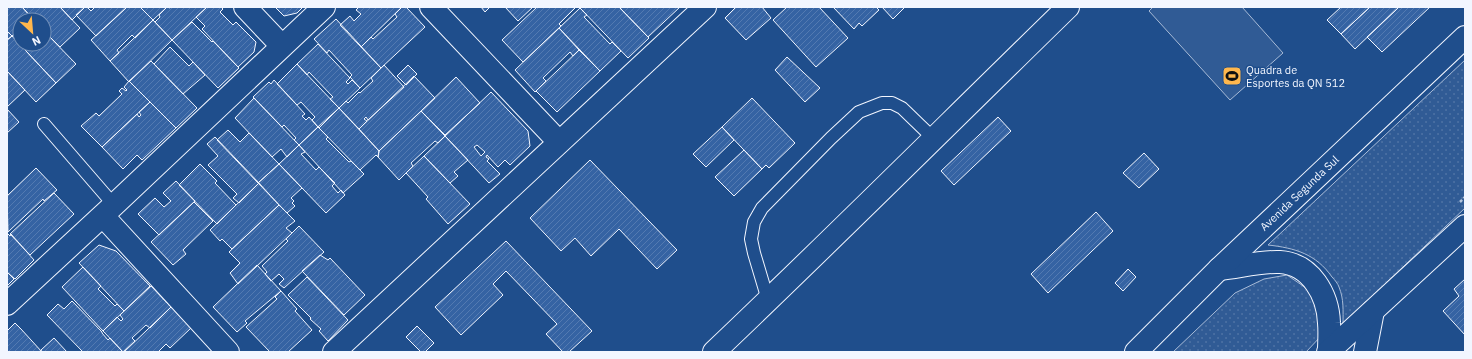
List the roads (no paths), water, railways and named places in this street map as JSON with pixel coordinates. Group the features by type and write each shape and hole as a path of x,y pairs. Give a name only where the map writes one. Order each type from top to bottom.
{"street":[{"path":"245,7 282,46"},
{"path":"7,304 324,7"},
{"path":"431,7 559,142"},
{"path":"334,352 704,7"},
{"path":"714,352 1068,7"},
{"name":"Avenida Segunda Sul","path":"1136,352 1219,269 1465,37"},
{"path":"108,210 228,352"},
{"path":"1328,352 1465,226"},
{"path":"1219,269 1281,262 1304,270 1314,280 1325,302 1330,324 1328,352"},
{"path":"1365,352 1373,311"}],"lane":[{"path":"768,300 751,239 754,222 762,208 831,138 859,112 882,103 892,103 902,108 933,138"},
{"path":"44,124 108,210"}],"place":[{"name":"Quadra de Esportes da QN 512","path":"1232,76"}]}
